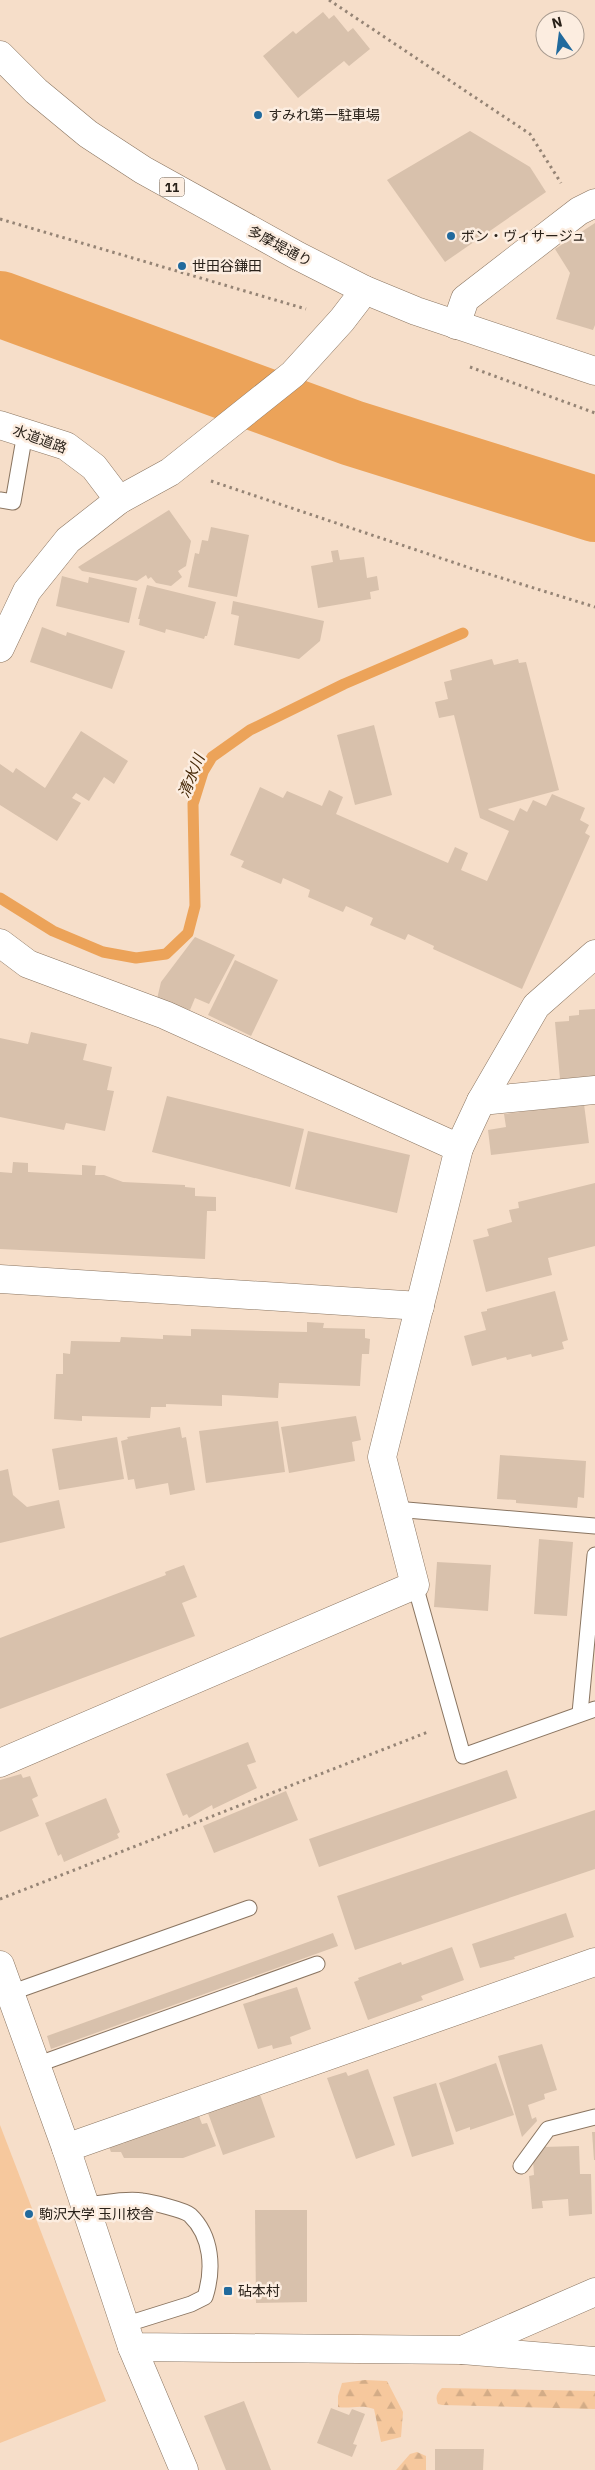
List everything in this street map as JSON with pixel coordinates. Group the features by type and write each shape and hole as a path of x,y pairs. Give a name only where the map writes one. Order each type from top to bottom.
{"street":[{"name":"多摩堤通り","path":"0,55 36,91 88,134 142,170 298,256 365,290 456,325 595,371"},
{"path":"456,325 465,299 587,207"},
{"path":"0,648 27,591 68,540 118,500 170,472 293,374 342,320 365,290"},
{"name":"水道道路","path":"12,429 66,446 94,467 118,500"},
{"path":"0,943 28,964 165,1015 459,1148"},
{"path":"0,1762 415,1585 382,1457 459,1148 481,1101 536,1006 595,954"},
{"path":"481,1101 595,1090"},
{"path":"0,1279 420,1306"},
{"path":"66,2148 595,1962"},
{"path":"0,1965 66,2148 128,2336 184,2470"},
{"path":"462,2350 595,2292"},
{"path":"128,2336 462,2350 595,2361"}],"lane":[{"path":"0,500 13,502 12,429"},
{"path":"395,1510 595,1526"},
{"path":"580,1713 595,1555"},
{"path":"415,1585 462,1756 595,1709"},
{"path":"10,1993 249,1908"},
{"path":"36,2065 317,1964"},
{"path":"521,2166 548,2129 595,2118"},
{"path":"85,2205 141,2200 188,2213 204,2233 210,2258 209,2283 205,2297 128,2336"}],"path":[{"path":"328,0 530,134 587,207"},
{"path":"0,219 342,320"},
{"path":"170,472 210,481 470,568 595,607"},
{"path":"0,1899 454,1722"}],"green space":[{"path":"0,2125 106,2401 0,2443"},
{"path":"365,2380 387,2381 403,2412 401,2437 381,2442 374,2409 338,2407 338,2396 342,2383"},
{"path":"442,2388 595,2391 595,2409 442,2405 438,2404 437,2397"},
{"path":"417,2452 426,2456 426,2470 396,2470 410,2454"}],"building":[{"path":"323,12 329,19 334,15 348,32 353,28 370,49 349,66 344,61 298,98 263,56 293,31 296,34"},
{"path":"470,131 530,167 546,192 445,262 387,180"},
{"path":"595,223 595,325 593,330 556,319 570,273 555,249"},
{"path":"169,510 191,541 186,566 178,571 182,577 171,586 156,583 151,577 148,579 146,575 137,581 82,571 78,567"},
{"path":"211,527 249,535 237,597 188,587 195,553 199,554 202,540 208,541"},
{"path":"338,550 340,560 364,557 367,578 377,576 379,590 370,592 371,599 318,608 311,566 333,562 331,551"},
{"path":"62,576 88,583 89,577 137,588 129,623 56,606"},
{"path":"147,585 216,602 207,636 204,639 166,629 165,633 139,625 140,619 138,619"},
{"path":"233,601 324,621 320,641 299,659 234,645 239,616 231,614"},
{"path":"42,627 66,636 67,632 125,651 112,689 30,662"},
{"path":"492,659 494,665 518,659 519,663 526,662 559,790 488,809 514,821 520,808 527,812 533,800 546,806 552,794 585,808 580,820 589,825 585,833 590,836 522,989 433,949 434,946 408,934 405,940 370,925 373,918 346,906 343,912 308,897 310,890 283,878 281,884 241,867 244,861 230,855 260,787 283,798 287,791 322,806 329,790 343,797 336,814 448,863 455,847 468,853 461,870 487,881 509,831 480,818 454,715 439,718 435,702 448,699 444,682 452,680 450,670"},
{"path":"374,725 392,795 355,805 337,735"},
{"path":"81,731 128,761 114,784 104,777 89,801 76,793 72,798 81,803 57,841 0,805 0,764 13,773 16,768 45,788"},
{"path":"195,937 235,955 209,1004 195,998 190,1010 157,999 161,982"},
{"path":"235,960 278,980 251,1036 208,1015"},
{"path":"595,1009 595,1076 560,1079 555,1022 569,1021 569,1016 579,1015 579,1010"},
{"path":"31,1032 87,1044 83,1060 112,1067 107,1090 114,1091 105,1131 66,1123 64,1130 0,1117 0,1038 28,1044"},
{"path":"167,1096 304,1129 290,1187 152,1152"},
{"path":"584,1104 589,1143 491,1155 488,1130 506,1127 504,1114"},
{"path":"308,1131 410,1155 397,1213 295,1189"},
{"path":"13,1162 28,1163 28,1172 82,1175 82,1165 96,1166 95,1175 104,1175 123,1182 185,1185 185,1187 195,1188 195,1196 216,1197 216,1211 207,1211 205,1259 0,1249 0,1172 12,1173"},
{"path":"595,1183 595,1246 548,1258 552,1275 486,1292 473,1240 489,1236 487,1229 512,1222 509,1210 519,1208 518,1202"},
{"path":"555,1291 568,1340 562,1342 564,1349 532,1357 531,1354 507,1360 506,1357 472,1366 464,1336 486,1330 481,1312"},
{"path":"307,1322 324,1323 323,1328 365,1329 365,1338 370,1339 369,1354 362,1354 360,1386 279,1383 278,1398 222,1395 222,1406 166,1404 166,1407 151,1407 150,1418 82,1416 82,1421 54,1419 56,1374 63,1374 63,1353 70,1354 71,1341 120,1342 121,1337 163,1339 163,1335 191,1336 191,1329 307,1332"},
{"path":"356,1416 361,1440 352,1442 355,1461 289,1473 281,1427"},
{"path":"278,1421 285,1472 206,1483 199,1431"},
{"path":"180,1427 182,1438 186,1437 195,1490 170,1495 168,1483 136,1489 134,1479 128,1480 121,1441 128,1439 127,1437"},
{"path":"117,1437 124,1479 59,1490 52,1449"},
{"path":"500,1455 586,1461 584,1498 578,1497 577,1508 516,1503 516,1500 497,1499"},
{"path":"8,1469 13,1495 27,1507 59,1500 65,1528 0,1543 0,1471"},
{"path":"539,1539 573,1542 567,1616 534,1614"},
{"path":"437,1562 491,1565 488,1611 434,1607"},
{"path":"184,1565 197,1597 182,1603 195,1636 0,1709 0,1638 166,1575 165,1572"},
{"path":"248,1742 256,1762 247,1765 257,1788 213,1809 212,1805 189,1818 187,1814 183,1816 166,1774"},
{"path":"507,1770 517,1798 319,1867 309,1839"},
{"path":"21,1774 23,1778 30,1776 38,1796 32,1799 39,1816 0,1832 0,1780"},
{"path":"286,1791 298,1820 214,1853 203,1826"},
{"path":"106,1798 120,1832 117,1834 119,1838 64,1862 61,1854 58,1856 45,1823"},
{"path":"595,1810 595,1869 355,1950 337,1896"},
{"path":"566,1913 574,1937 514,1957 515,1959 480,1968 472,1944"},
{"path":"333,1933 338,1946 51,2049 47,2036"},
{"path":"452,1947 464,1980 421,1996 423,2000 368,2020 354,1982 359,1980 358,1978 401,1962 402,1965"},
{"path":"297,1987 311,2029 290,2037 292,2044 273,2049 272,2045 258,2049 243,2004"},
{"path":"542,2044 557,2090 544,2094 545,2099 528,2105 532,2119 536,2117 537,2121 522,2137 498,2056"},
{"path":"496,2063 514,2115 470,2130 470,2127 456,2132 439,2083"},
{"path":"368,2069 395,2145 356,2159 327,2078 346,2072 348,2076"},
{"path":"436,2083 454,2144 412,2157 393,2097"},
{"path":"258,2089 275,2137 223,2155 208,2113"},
{"path":"197,2111 202,2124 207,2123 216,2146 183,2158 124,2158 121,2152 111,2152 109,2147 119,2142 120,2144 125,2143 122,2138"},
{"path":"592,2132 595,2132 595,2160 594,2160"},
{"path":"579,2146 580,2174 591,2174 592,2214 569,2216 568,2199 542,2201 543,2208 532,2209 529,2176 534,2175 533,2160 542,2147"},
{"path":"255,2210 307,2210 307,2302 256,2303"},
{"path":"244,2401 271,2470 226,2470 204,2416"},
{"path":"331,2408 349,2415 352,2409 365,2414 353,2444 357,2445 352,2457 317,2443"},
{"path":"435,2449 484,2449 483,2470 435,2470"}],"waterway":[{"path":"0,304 352,433 595,509"},
{"name":"清水川","path":"0,898 53,931 103,952 136,958 166,954 188,933 195,906 193,804 203,772 212,757 250,730 344,684 463,633"}],"place":[{"name":"すみれ第一駐車場","path":"258,115"},
{"name":"ボン・ヴィサージュ","path":"451,236"},
{"name":"世田谷鎌田","path":"182,266"},
{"name":"駒沢大学 玉川校舎","path":"29,2214"},
{"name":"砧本村","path":"228,2291"}]}
